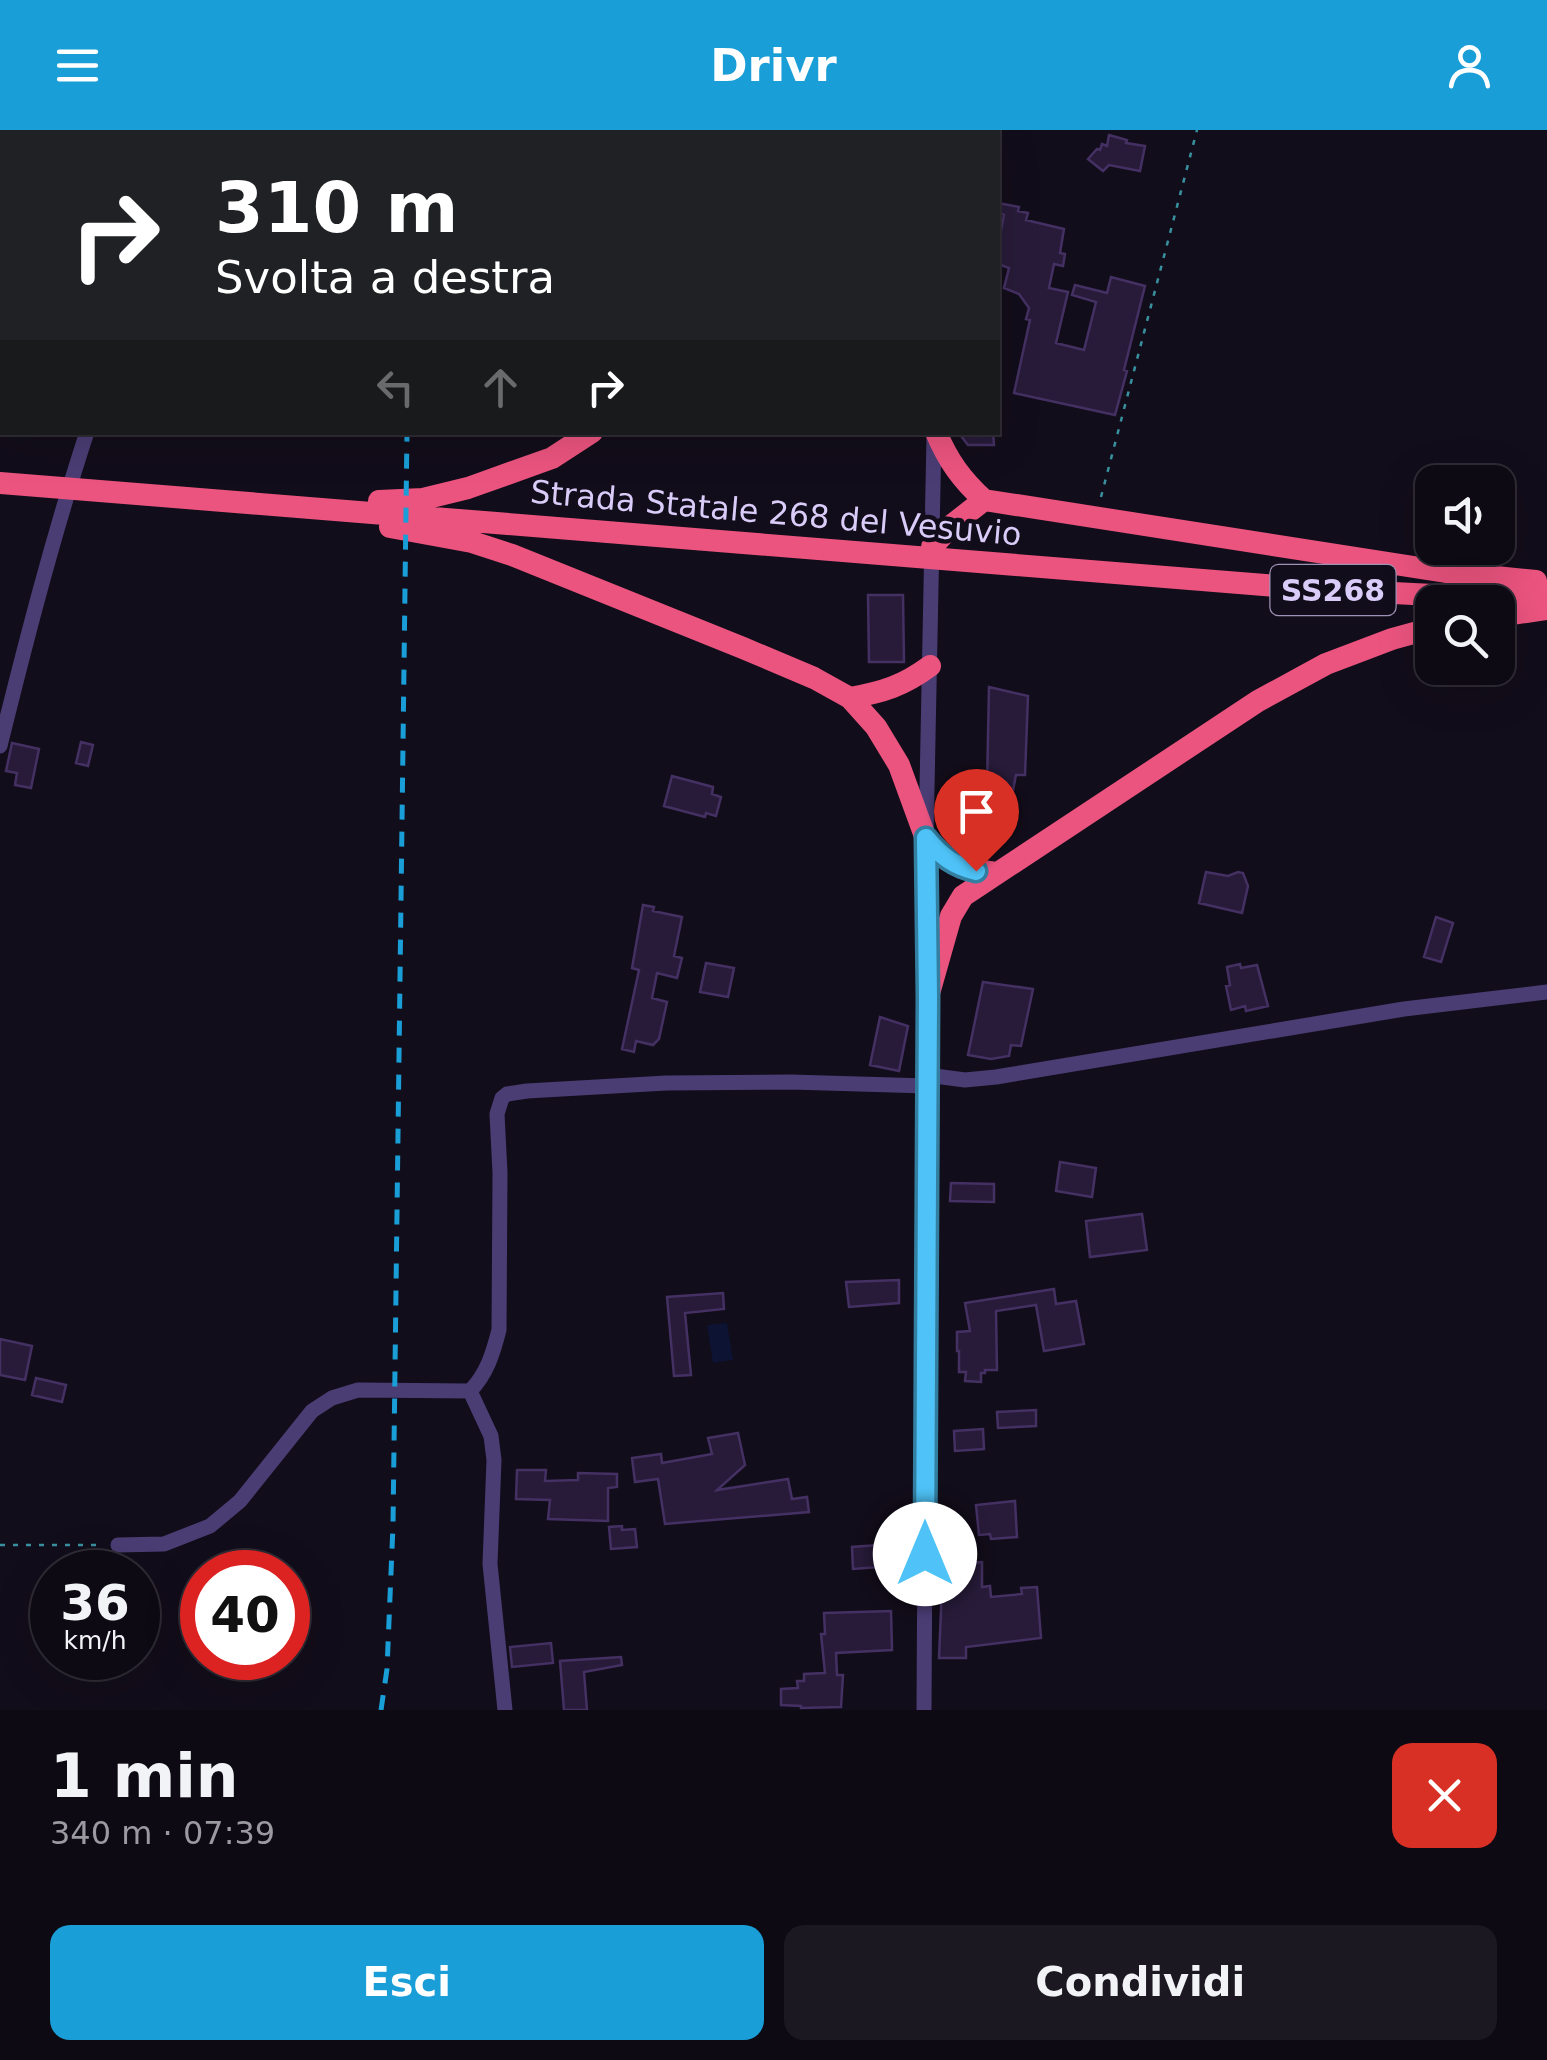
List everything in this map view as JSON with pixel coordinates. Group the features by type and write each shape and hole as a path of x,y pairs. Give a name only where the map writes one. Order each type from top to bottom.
{"highway":[{"path":"186,498 302,494 383,514 424,516 468,488 552,458 587,435"},
{"path":"936,435 946,457 984,500 1446,572 1547,580"},
{"path":"0,483 424,516 472,542 744,648 850,698 876,728 899,766 926,838 947,860 962,868 996,873"},
{"path":"932,547 984,500"},
{"name":"Strada Statale 268 del Vesuvio","path":"424,516 1382,593 1547,593"},
{"path":"1515,614 1547,609"},
{"path":"928,997 951,916 964,896 1258,701 1326,664 1415,633"},
{"path":"850,698 907,682 930,666"}],"street":[{"path":"0,746 64,502 86,435"},
{"path":"924,1710 926,838 935,435"},
{"path":"118,1545 164,1544 210,1526 240,1502 312,1411 342,1394 378,1389 470,1390 478,1382 493,1355 499,1330 497,1114 507,1094 666,1083 996,1077 1404,1010 1547,992"},
{"path":"470,1390 491,1436 494,1460 490,1564 505,1710"}],"path":[{"path":"1096,518 1197,130"},
{"path":"0,1545 118,1545"}],"water":[{"path":"727,1323 733,1360 713,1363 707,1325"}],"building":[{"path":"1109,135 1145,146 1140,171 1109,165 1103,171 1088,159 1102,144 1107,146"},
{"path":"1000,203 1019,207 1018,211 1028,213 1026,220 1064,229 1060,253 1065,254 1063,266 1054,264 1049,288 1068,292 1056,343 1084,350 1096,302 1072,295 1075,285 1107,293 1111,277 1145,286 1115,415 1014,393 1030,320 1026,319 1029,308 1019,294 1004,288 1009,268 1000,265 1004,215 1000,213"},
{"path":"960,435 993,435 994,445 968,445"},
{"path":"868,595 903,595 904,662 869,662"},
{"path":"989,687 1028,696 1025,775 1016,775 1006,826 976,822 983,786 987,787"},
{"path":"81,742 93,745 88,766 76,763"},
{"path":"12,743 39,749 31,788 15,785 17,773 6,771"},
{"path":"672,776 713,787 712,794 721,797 716,816 706,813 705,817 664,806"},
{"path":"1206,872 1228,876 1243,873 1248,886 1242,913 1199,903"},
{"path":"643,905 682,917 674,956 682,958 677,978 657,973 652,998 667,1002 659,1039 653,1045 636,1041 634,1052 622,1049 639,970 632,968"},
{"path":"1436,917 1453,923 1441,962 1424,957"},
{"path":"706,963 734,968 728,997 700,992"},
{"path":"1240,964 1241,968 1257,965 1268,1006 1231,1010 1227,967"},
{"path":"983,982 1033,989 1021,1046 1011,1045 1009,1056 991,1059 968,1055"},
{"path":"880,1017 908,1026 899,1071 870,1065"},
{"path":"1060,1162 1096,1168 1092,1197 1056,1191"},
{"path":"951,1183 994,1184 994,1202 950,1201"},
{"path":"1142,1214 1147,1250 1090,1257 1086,1221"},
{"path":"899,1280 899,1303 849,1307 846,1282"},
{"path":"1054,1289 1056,1304 1076,1301 1084,1344 1044,1351 1036,1305 996,1311 997,1370 981,1373 981,1382 965,1381 966,1372 959,1372 957,1332 970,1331 965,1303"},
{"path":"723,1293 724,1309 685,1313 691,1375 674,1376 667,1297"},
{"path":"0,1339 32,1346 25,1380 0,1375"},
{"path":"36,1378 66,1385 62,1402 32,1395"},
{"path":"1036,1410 1036,1426 998,1428 997,1412"},
{"path":"983,1429 984,1449 955,1451 954,1431"},
{"path":"738,1433 745,1465 717,1490 788,1479 792,1499 807,1497 809,1512 665,1524 658,1479 635,1482 632,1458 661,1454 662,1463 712,1454 708,1438"},
{"path":"517,1470 546,1470 545,1481 578,1480 578,1473 617,1474 617,1487 608,1488 608,1521 548,1519 550,1500 516,1499"},
{"path":"1015,1501 1017,1537 991,1539 990,1534 979,1535 976,1505"},
{"path":"622,1526 622,1530 635,1529 637,1547 611,1549 609,1527"},
{"path":"909,1539 906,1565 853,1569 852,1547"},
{"path":"982,1562 982,1587 990,1586 991,1597 1022,1594 1021,1588 1037,1587 1041,1638 966,1647 966,1658 939,1658 943,1564"},
{"path":"891,1611 892,1650 836,1653 837,1675 843,1675 841,1707 781,1705 781,1689 798,1688 797,1681 804,1681 804,1674 825,1673 821,1634 825,1634 824,1613"},
{"path":"551,1643 553,1663 512,1667 510,1647"},
{"path":"621,1657 622,1665 584,1672 587,1710 564,1710 560,1661"}],"railway":[{"path":"381,1710 387,1669 393,1525 407,435"}],"route":[{"path":"925,1554 926,838 947,860 976,871"}]}
